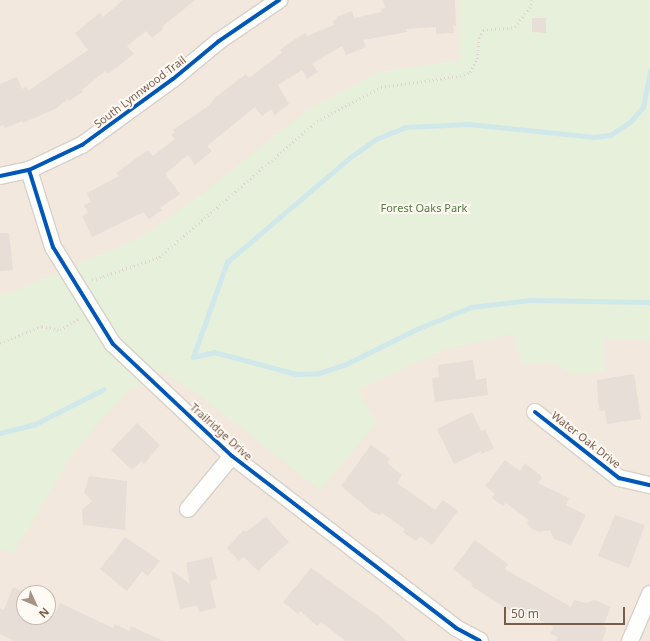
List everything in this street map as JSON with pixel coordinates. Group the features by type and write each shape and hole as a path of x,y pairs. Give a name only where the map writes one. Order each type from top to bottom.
{"street":[{"name":"South Lynnwood Trail","path":"0,176 29,170 82,145 173,79 219,41 279,0"},
{"name":"Trailridge Drive","path":"29,170 53,247 113,344 232,456 456,628 480,641"},
{"name":"Water Oak Drive","path":"535,412 619,478 650,485"},
{"path":"188,509 232,456"},
{"path":"630,641 650,594"}],"path":[{"path":"78,287 94,278 159,257 317,122 382,86 460,76 470,72 477,58 479,38 483,30 515,27 531,5 532,0"},
{"path":"0,343 42,326 60,330 93,310"}],"shaded area":[{"path":"0,0 650,0 650,641 0,641"}],"green space":[{"name":"Forest Oaks Park","path":"460,0 650,0 650,341 604,338 605,371 572,375 560,367 547,362 523,365 512,334 445,349 358,390 377,423 320,490 200,396 163,372 127,392 75,450 13,554 0,550 0,293 10,293 139,238 194,200 307,110 379,72 459,60"}],"building":[{"path":"123,0 195,0 162,27 163,29 152,38 146,31 127,46 134,54 108,74 105,71 82,90 83,92 69,101 68,99 55,109 23,123 22,121 5,128 4,125 0,126 0,84 17,77 22,89 26,87 28,91 88,50 75,33 100,13 103,17"},
{"path":"383,0 455,0 456,26 453,26 454,33 436,34 436,27 406,29 407,32 363,40 366,47 346,55 342,46 312,64 318,72 307,79 302,70 278,85 289,104 275,115 271,109 262,116 255,107 207,146 212,151 195,165 188,155 165,174 180,194 160,208 162,210 149,219 144,212 92,237 82,216 88,213 84,205 91,202 87,193 119,176 116,173 148,150 153,156 175,139 171,135 175,132 173,130 207,107 216,97 246,74 249,78 282,53 280,50 288,44 305,33 307,36 334,25 333,21 337,19 336,17 352,11 354,18 382,12 381,9 385,8"},
{"path":"532,18 546,18 546,33 532,32"},
{"path":"0,233 9,233 13,270 0,271"},
{"path":"473,360 476,380 486,378 488,395 435,402 432,378 439,377 438,365"},
{"path":"634,374 641,419 607,424 605,410 600,411 597,380"},
{"path":"472,412 481,431 485,429 494,448 482,454 481,451 454,464 437,429"},
{"path":"137,423 160,445 144,464 141,461 132,470 111,450"},
{"path":"371,445 390,459 387,463 402,475 397,483 435,510 443,500 458,511 432,545 420,536 416,541 403,532 405,529 382,513 380,515 372,512 341,486"},
{"path":"505,460 520,471 525,463 542,478 538,483 569,498 566,505 586,515 571,545 554,539 550,530 539,532 532,529 527,523 529,520 506,503 503,506 492,498 495,494 485,486"},
{"path":"89,476 127,481 125,530 83,525 82,510 92,501 84,493"},
{"path":"615,515 645,525 629,568 598,556"},
{"path":"266,517 289,542 258,571 244,557 239,561 227,548 244,530 246,532"},
{"path":"125,537 160,561 148,576 142,571 127,591 100,569"},
{"path":"475,540 508,564 505,569 571,607 574,600 586,603 594,600 611,607 603,626 607,628 602,641 556,641 558,637 550,634 554,627 524,613 522,618 471,586 473,584 453,569"},
{"path":"212,557 217,579 210,581 216,608 199,612 197,605 180,609 171,570 190,584 186,563"},
{"path":"311,568 381,618 407,641 346,641 321,622 317,626 300,611 298,614 283,602"},
{"path":"13,587 16,588 16,625 56,625 56,611 60,603 113,628 115,624 129,631 131,626 163,641 15,641 0,634 0,608 4,610"}],"waterway":[{"path":"193,357 227,262 349,158 376,139 405,127 469,124 594,137 610,135 630,122 643,107 650,71"},
{"path":"193,357 214,352 296,374 319,373 344,365 419,328 471,307 530,300 650,302"},
{"path":"0,433 35,424 104,389"}],"cycle path":[{"path":"0,176 29,170 82,145 173,79 219,41 279,0"},
{"path":"29,170 53,247 113,344 232,456 456,628 480,641"},
{"path":"535,412 619,478 650,485"}]}
